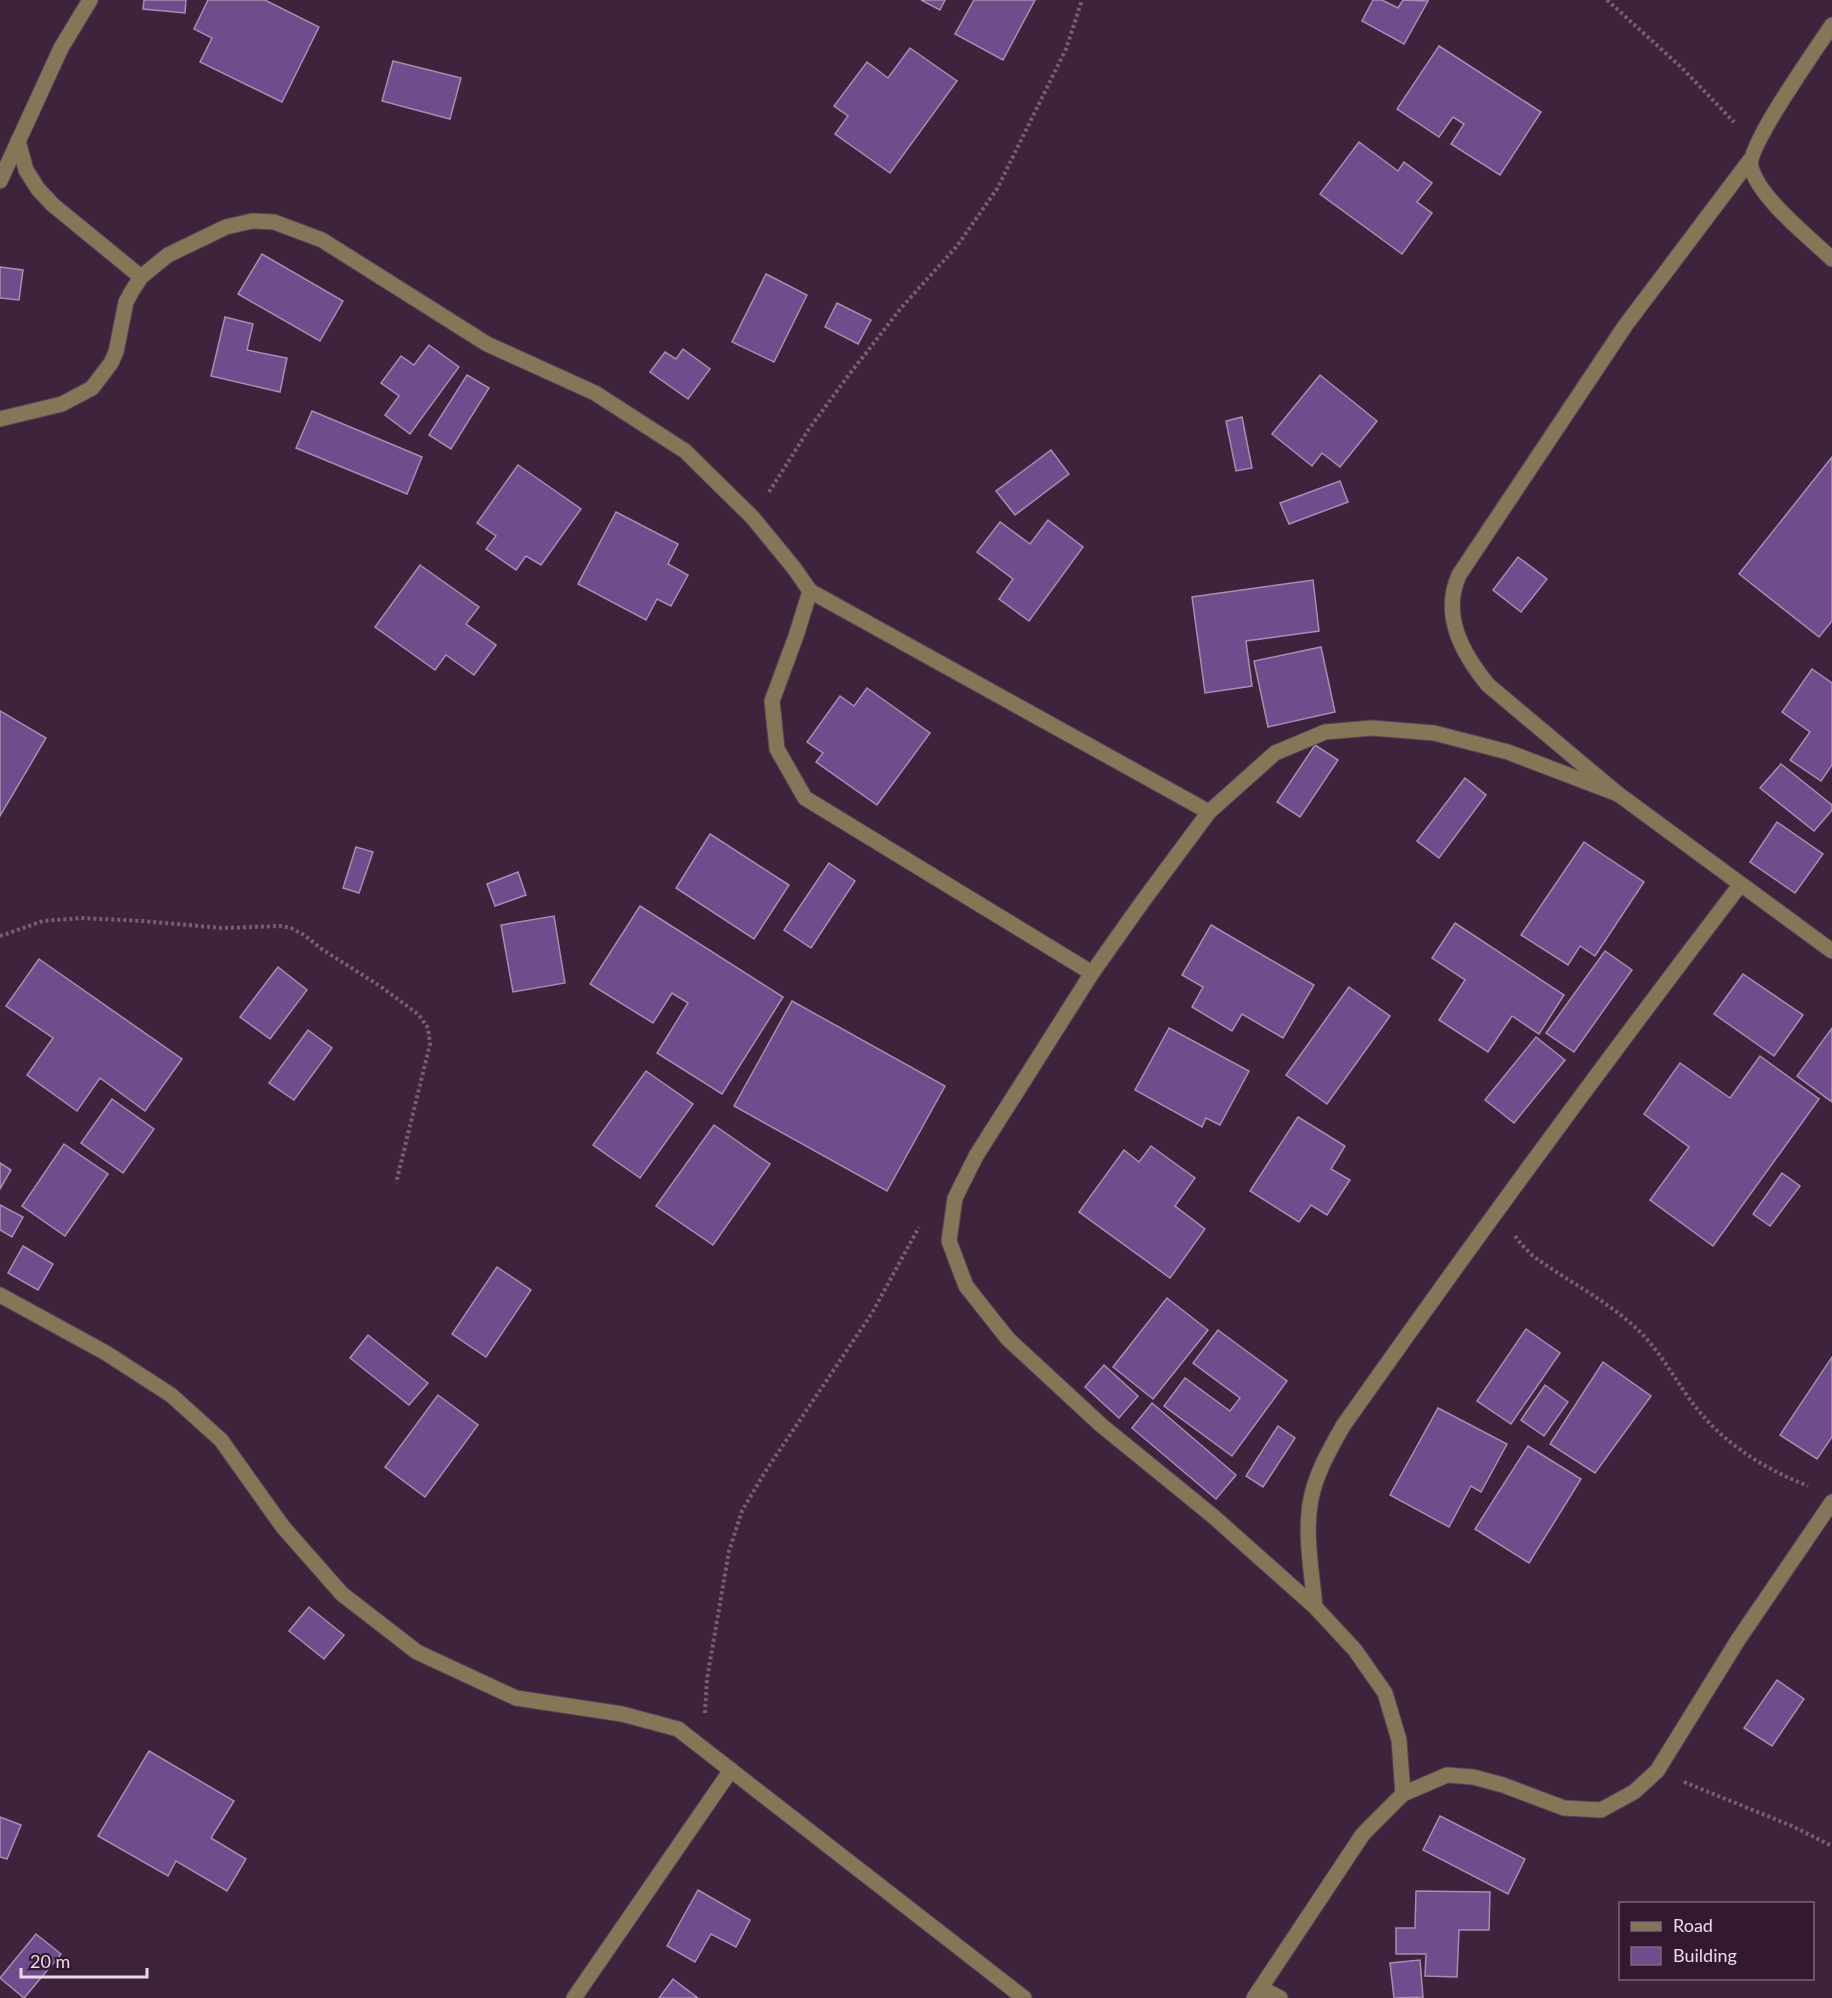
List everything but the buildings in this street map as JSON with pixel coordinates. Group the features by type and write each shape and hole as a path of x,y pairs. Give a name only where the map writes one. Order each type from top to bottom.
{"street":[{"path":"0,181 62,48 90,0"},
{"path":"1832,25 1756,144 1750,160 1625,327 1465,565 1453,587 1450,603 1453,623 1461,641 1479,674 1488,685 1618,794 1832,951"},
{"path":"18,141 26,170 38,189 53,205 141,277"},
{"path":"1750,160 1758,183 1771,200 1832,260"},
{"path":"0,419 62,404 92,388 111,363 116,352 126,302 141,277 168,255 226,227 252,221 274,222 322,240 487,344 595,393 685,451 753,518 810,591 1209,812"},
{"path":"810,591 772,701 777,749 805,798 1092,973"},
{"path":"1403,1794 1399,1740 1385,1693 1355,1650 1315,1607 1214,1517 1101,1425 1008,1339 966,1286 949,1241 955,1198 976,1156 1092,973 1209,812 1275,753 1325,732 1372,729 1434,733 1508,752 1618,794"},
{"path":"1315,1607 1309,1530 1311,1499 1322,1466 1343,1426 1502,1201 1740,885"},
{"path":"0,1295 106,1353 171,1395 221,1440 284,1527 342,1594 417,1652 516,1698 622,1714 678,1729 1024,1998"},
{"path":"1280,1998 1258,1993 1363,1834 1403,1794 1447,1775 1473,1777 1503,1785 1564,1808 1601,1810 1634,1792 1657,1771 1738,1640 1832,1502"},
{"path":"574,1998 731,1770"}],"path":[{"path":"753,518 809,429 901,308 957,246 997,189 1066,49 1082,0"},
{"path":"1607,0 1682,68 1756,144"},
{"path":"0,936 43,921 81,918 222,928 281,926 304,935 419,1015 428,1028 430,1044 396,1183"},
{"path":"1502,1201 1514,1233 1521,1244 1548,1266 1621,1314 1645,1337 1695,1406 1729,1442 1761,1464 1813,1488"},
{"path":"708,1753 705,1710 708,1679 729,1551 742,1511 765,1472 872,1312 922,1222"},
{"path":"1657,1771 1792,1826 1832,1846"}]}
